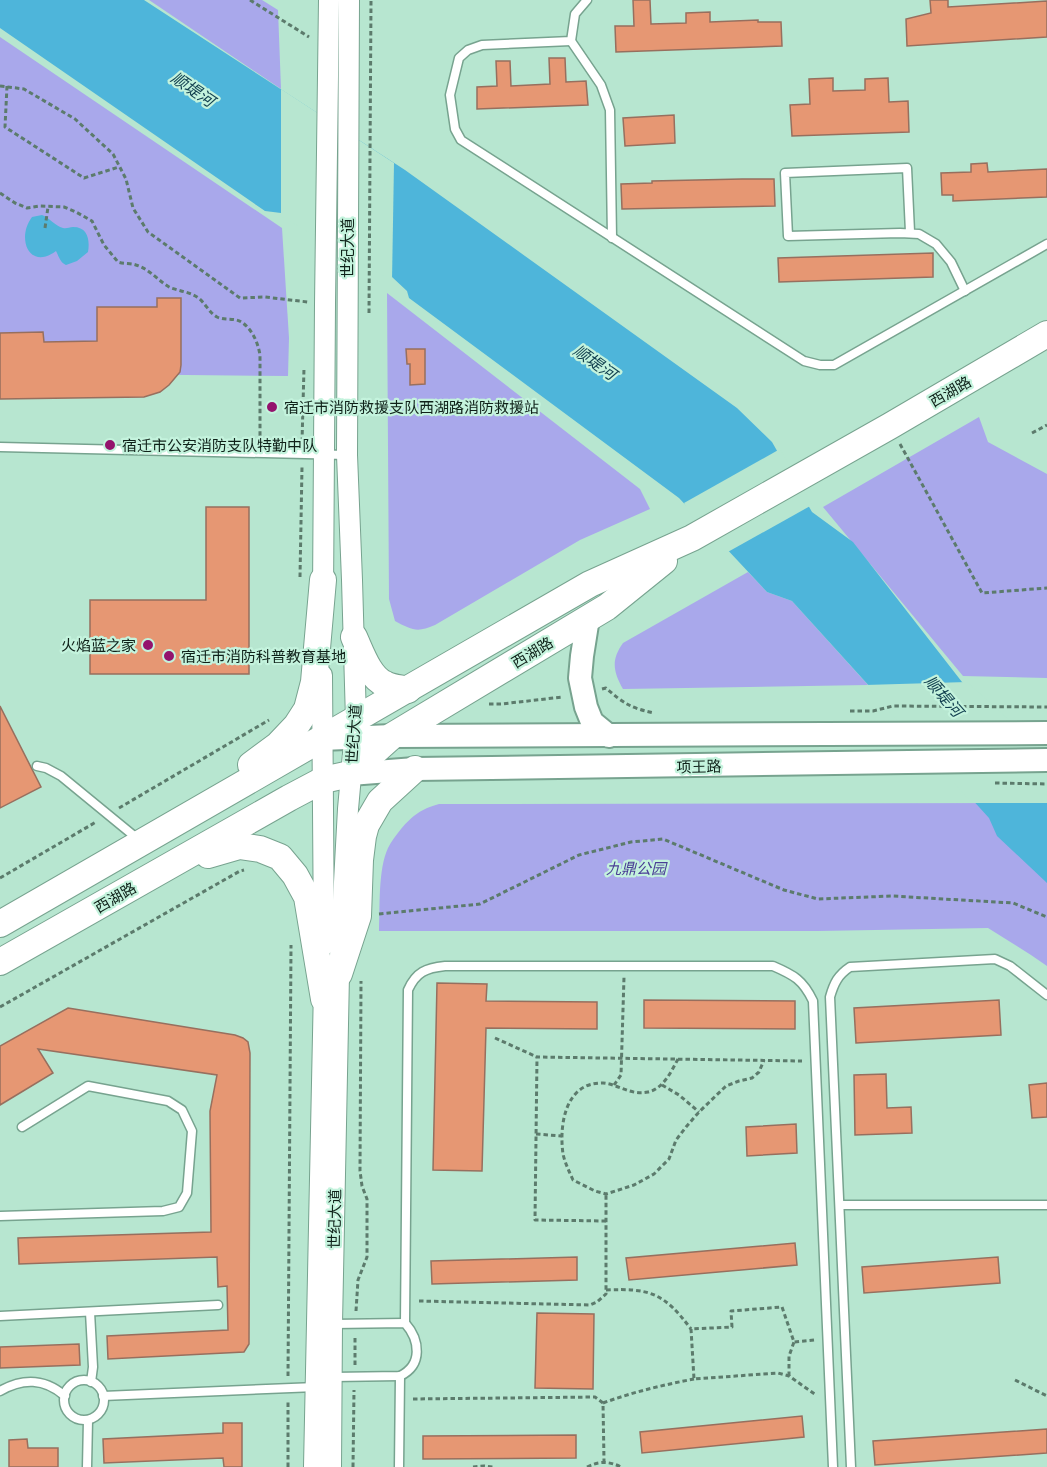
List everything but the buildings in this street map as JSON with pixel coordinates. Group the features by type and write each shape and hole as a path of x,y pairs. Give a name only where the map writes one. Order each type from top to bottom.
{"main road":[{"name":"西湖路","path":"0,924 322,739 355,729 408,690 591,584 692,538 1047,334"},
{"name":"西湖路","path":"0,962 323,780 350,774 392,736 607,607 692,538"},
{"path":"103,865 245,770 278,745 296,726 307,709 314,682 312,581"},
{"path":"588,618 580,678 586,707 592,722 609,736"},
{"path":"354,637 371,671 379,681 388,686 408,690"},
{"name":"项王路","path":"355,729 392,736 1047,733"},
{"name":"项王路","path":"350,774 415,769 1047,760"},
{"path":"350,974 358,916 360,860 366,825 380,801 415,769"},
{"path":"107,901 212,853 239,846 261,849 276,855 295,875 307,897 324,999"}],"street":[{"name":"世纪大道","path":"325,1324 323,780 312,581 324,453 329,0"},
{"name":"世纪大道","path":"314,1467 350,974 350,774 355,729 347,455 349,0"},
{"name":"世纪大道","path":"322,1380 331,1467"}],"lane":[{"path":"588,0 575,14 571,41 601,85 610,110 612,238"},
{"path":"571,41 482,45 468,50 459,58 450,95 455,129 461,140 804,361 820,365 834,365 1047,244"},
{"path":"910,232 907,168 785,172 788,236 919,234 936,244 951,262 965,291"},
{"path":"0,447 347,455"},
{"path":"37,766 62,776 139,841"},
{"path":"851,1467 830,997 833,984 840,974 850,967 995,959 1010,966 1047,995"},
{"path":"104,1396 288,1388 322,1380 355,1376 399,1376 408,1372 414,1365 416,1342 412,1330 405,1323 408,990 412,980 424,970 433,967 773,966 799,979 807,988 813,1001 833,1467"},
{"path":"0,1216 163,1211 179,1207 187,1193 192,1131 182,1110 168,1101 88,1086 22,1127"},
{"path":"840,1205 1047,1205"},
{"path":"0,1316 218,1305"},
{"path":"90,1312 93,1368 91,1382"},
{"path":"325,1324 405,1323"},
{"path":"399,1376 399,1467"},
{"path":"0,1392 11,1385 36,1381 47,1384 65,1396"},
{"path":"84,1381 96,1385 104,1396 102,1408 94,1418 88,1420 75,1418 66,1409 64,1402 67,1390 72,1385 84,1381"},
{"path":"87,1467 88,1420"}],"path":[{"path":"250,0 309,37"},
{"path":"369,277 371,0"},
{"path":"0,86 24,89 75,119 113,154 126,179 134,208 148,232 240,298 265,297 325,304"},
{"path":"7,86 5,127 84,178 120,166"},
{"path":"0,193 27,208 64,207 76,212 92,221 104,245 118,262 136,265 147,270 168,286 200,298 216,317 233,318 242,322 251,331 258,344 260,355 260,452"},
{"path":"45,228 48,207"},
{"path":"304,360 302,453 312,581"},
{"path":"1032,433 1047,425"},
{"path":"890,426 982,593 1047,588"},
{"path":"893,706 1047,707"},
{"path":"0,878 269,720"},
{"path":"358,916 480,904 579,855 631,842 663,839 784,890 818,899 892,896 1013,903 1047,917"},
{"path":"0,1007 240,871 248,870"},
{"path":"288,1467 291,940"},
{"path":"614,1085 621,1075 624,966"},
{"path":"350,974 360,1172 367,1199 367,1257 358,1280 356,1297 353,1467"},
{"path":"495,1038 537,1057 816,1061"},
{"path":"537,1057 535,1220 606,1221"},
{"path":"678,1059 670,1075 662,1084 646,1093 623,1090 614,1085 600,1083 577,1092 568,1103 562,1136 564,1155 573,1180 606,1194 634,1185 654,1174 669,1159 676,1140 699,1112 726,1086 752,1078 759,1072 764,1060"},
{"path":"662,1084 699,1112"},
{"path":"536,1134 562,1136"},
{"path":"405,1301 590,1305 597,1302 606,1294 606,1194"},
{"path":"606,1290 645,1291 666,1301 691,1329 693,1379"},
{"path":"691,1329 732,1327 731,1311 782,1308 794,1342 789,1356 789,1376"},
{"path":"794,1342 828,1338"},
{"path":"603,1403 635,1392 693,1379 778,1373 789,1376 818,1396 831,1410"},
{"path":"1016,1380 1047,1396"},
{"path":"399,1399 595,1397 603,1403"},
{"path":"603,1403 604,1461"},
{"path":"587,1467 604,1461 621,1467"},
{"path":"473,1467 493,1467"}],"green space":[{"path":"149,0 262,0 278,10 281,89"},
{"path":"0,37 282,228 289,338 288,376 0,373"},
{"path":"387,293 640,489 650,509 580,540 435,625 415,629 395,621 389,599"},
{"path":"979,417 988,442 1047,474 1047,678 963,676 823,507"},
{"path":"748,572 767,592 792,601 868,685 623,689 617,677 615,660 623,643"},
{"name":"九鼎公园","path":"1047,803 1047,966 988,928 818,931 379,931 381,877 388,848 399,831 414,816 422,810 439,804"}],"water":[{"name":"顺堤河","path":"0,0 144,0 405,170 737,408 772,442 812,512 853,542 962,682 1047,758 1047,883 997,836 989,818 792,601 767,592 679,498 409,298 407,291 392,277 281,213 265,211 0,28"},
{"path":"42,215 60,227 82,229 87,235 88,252 77,261 66,265 56,251 47,256 32,255 25,242 27,225 32,217"}],"pier":[{"path":"281,89 394,163 392,281 281,216"},
{"path":"780,449 812,505 726,553 691,516 684,503"},
{"path":"967,682 1047,754 1047,803 972,803 865,685"}],"place":[{"name":"宿迁市消防救援支队西湖路消防救援站","path":"272,407"},
{"name":"宿迁市公安消防支队特勤中队","path":"110,445"},
{"name":"火焰蓝之家","path":"148,645"},
{"name":"宿迁市消防科普教育基地","path":"169,656"}]}
